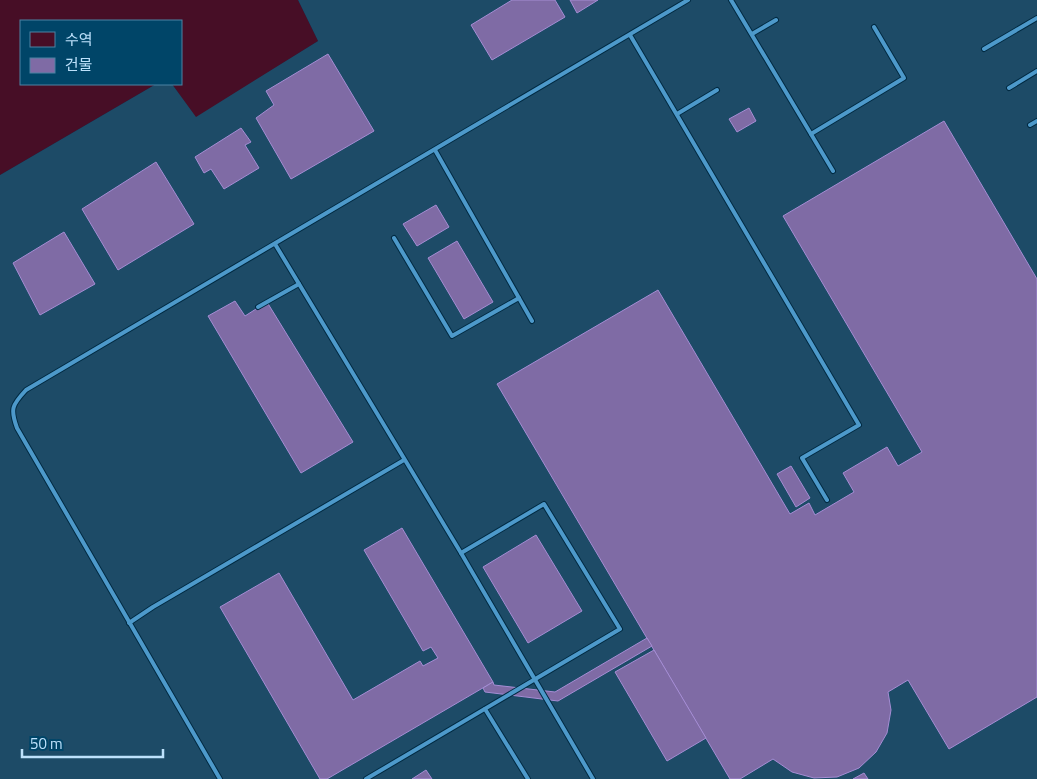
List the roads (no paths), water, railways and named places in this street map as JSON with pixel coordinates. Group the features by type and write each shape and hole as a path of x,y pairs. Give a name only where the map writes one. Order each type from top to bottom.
{"lane":[{"path":"220,779 17,428 12,415 14,404 26,390 688,0"},
{"path":"731,0 833,171"},
{"path":"984,49 1037,18"},
{"path":"752,34 776,20"},
{"path":"811,134 904,78 874,27"},
{"path":"630,35 859,425 802,458 827,500"},
{"path":"1009,88 1037,71"},
{"path":"677,114 717,90"},
{"path":"1030,125 1037,121"},
{"path":"435,150 532,321"},
{"path":"394,238 452,336 518,298"},
{"path":"275,244 461,553 593,779"},
{"path":"258,306 299,284"},
{"path":"129,623 153,607 404,460"},
{"path":"366,779 620,629 544,504 461,553"},
{"path":"485,709 528,779"}],"water":[{"path":"0,0 298,0 318,41 196,117 173,85 182,85 182,20 20,20 20,85 154,85 0,175"}]}
